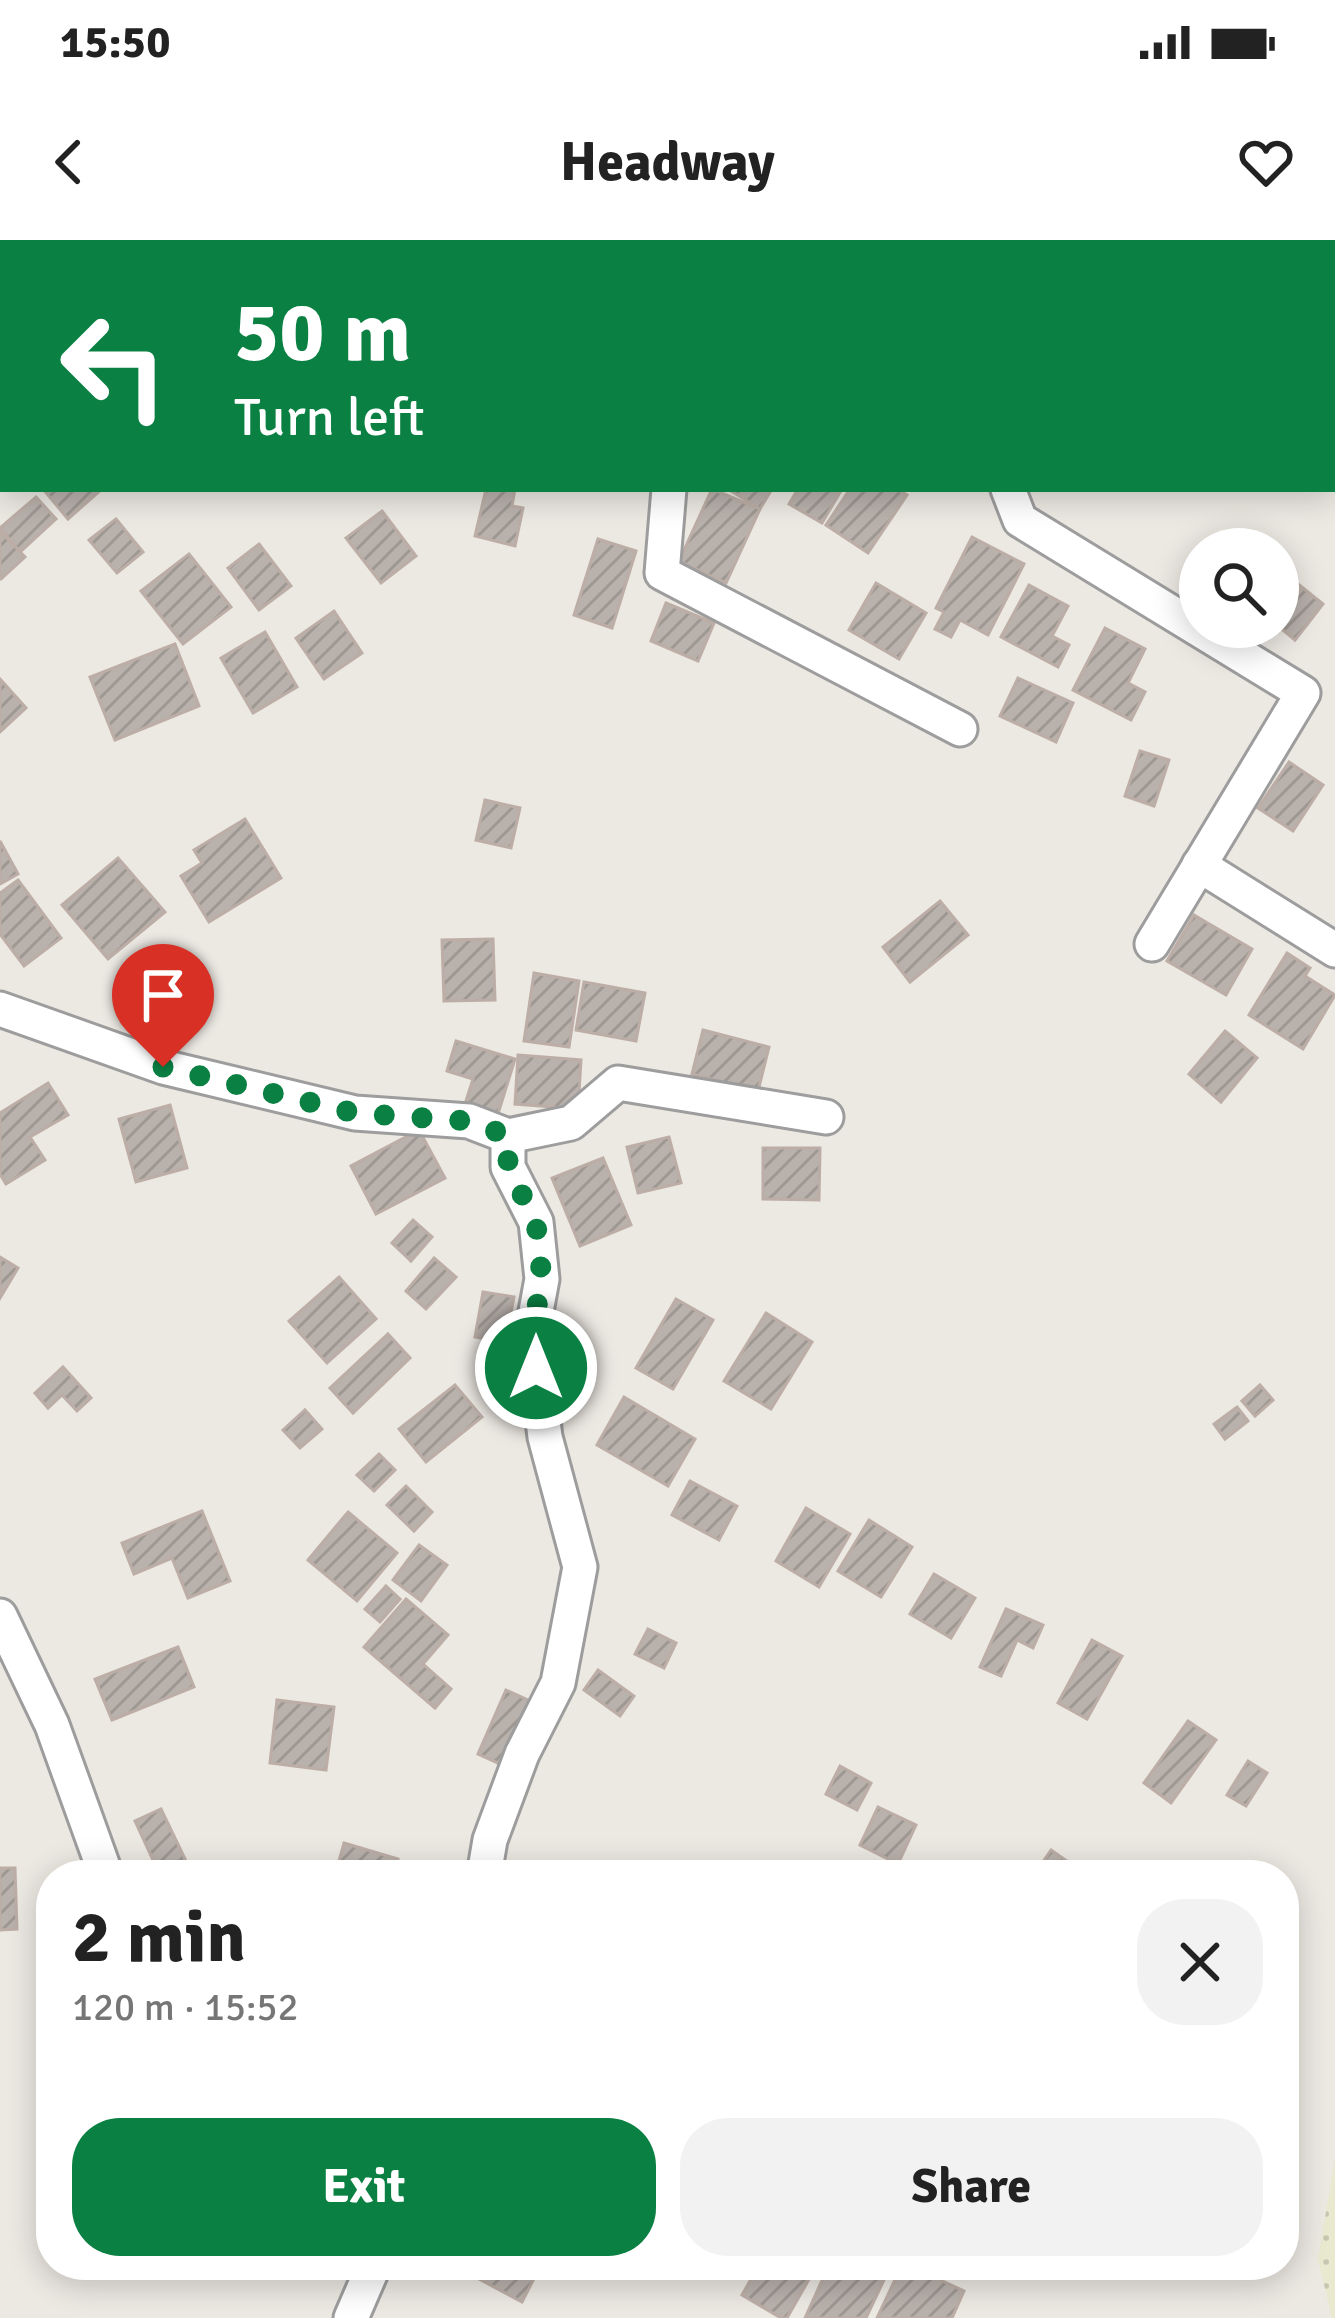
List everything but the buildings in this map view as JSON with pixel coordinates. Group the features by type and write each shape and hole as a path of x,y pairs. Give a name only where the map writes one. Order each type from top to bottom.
{"street":[{"path":"669,492 662,573 960,729"},
{"path":"1010,492 1020,520 1304,693 1152,944"},
{"path":"1199,866 1335,950"},
{"path":"0,1009 163,1067 355,1113 469,1121 508,1136 571,1123 619,1083 826,1117"},
{"path":"487,1860 522,1754 558,1683 580,1567 545,1437 532,1333 542,1279 536,1222 508,1167 508,1136"},
{"path":"0,1616 52,1725 101,1860"},
{"path":"352,2318 368,2280"}],"green space":[{"path":"1335,2158 1335,2318 1332,2318 1318,2259"}],"route":[{"path":"163,1067 355,1113 469,1121 508,1136 508,1167 536,1222 542,1279 532,1333 536,1368"}]}
